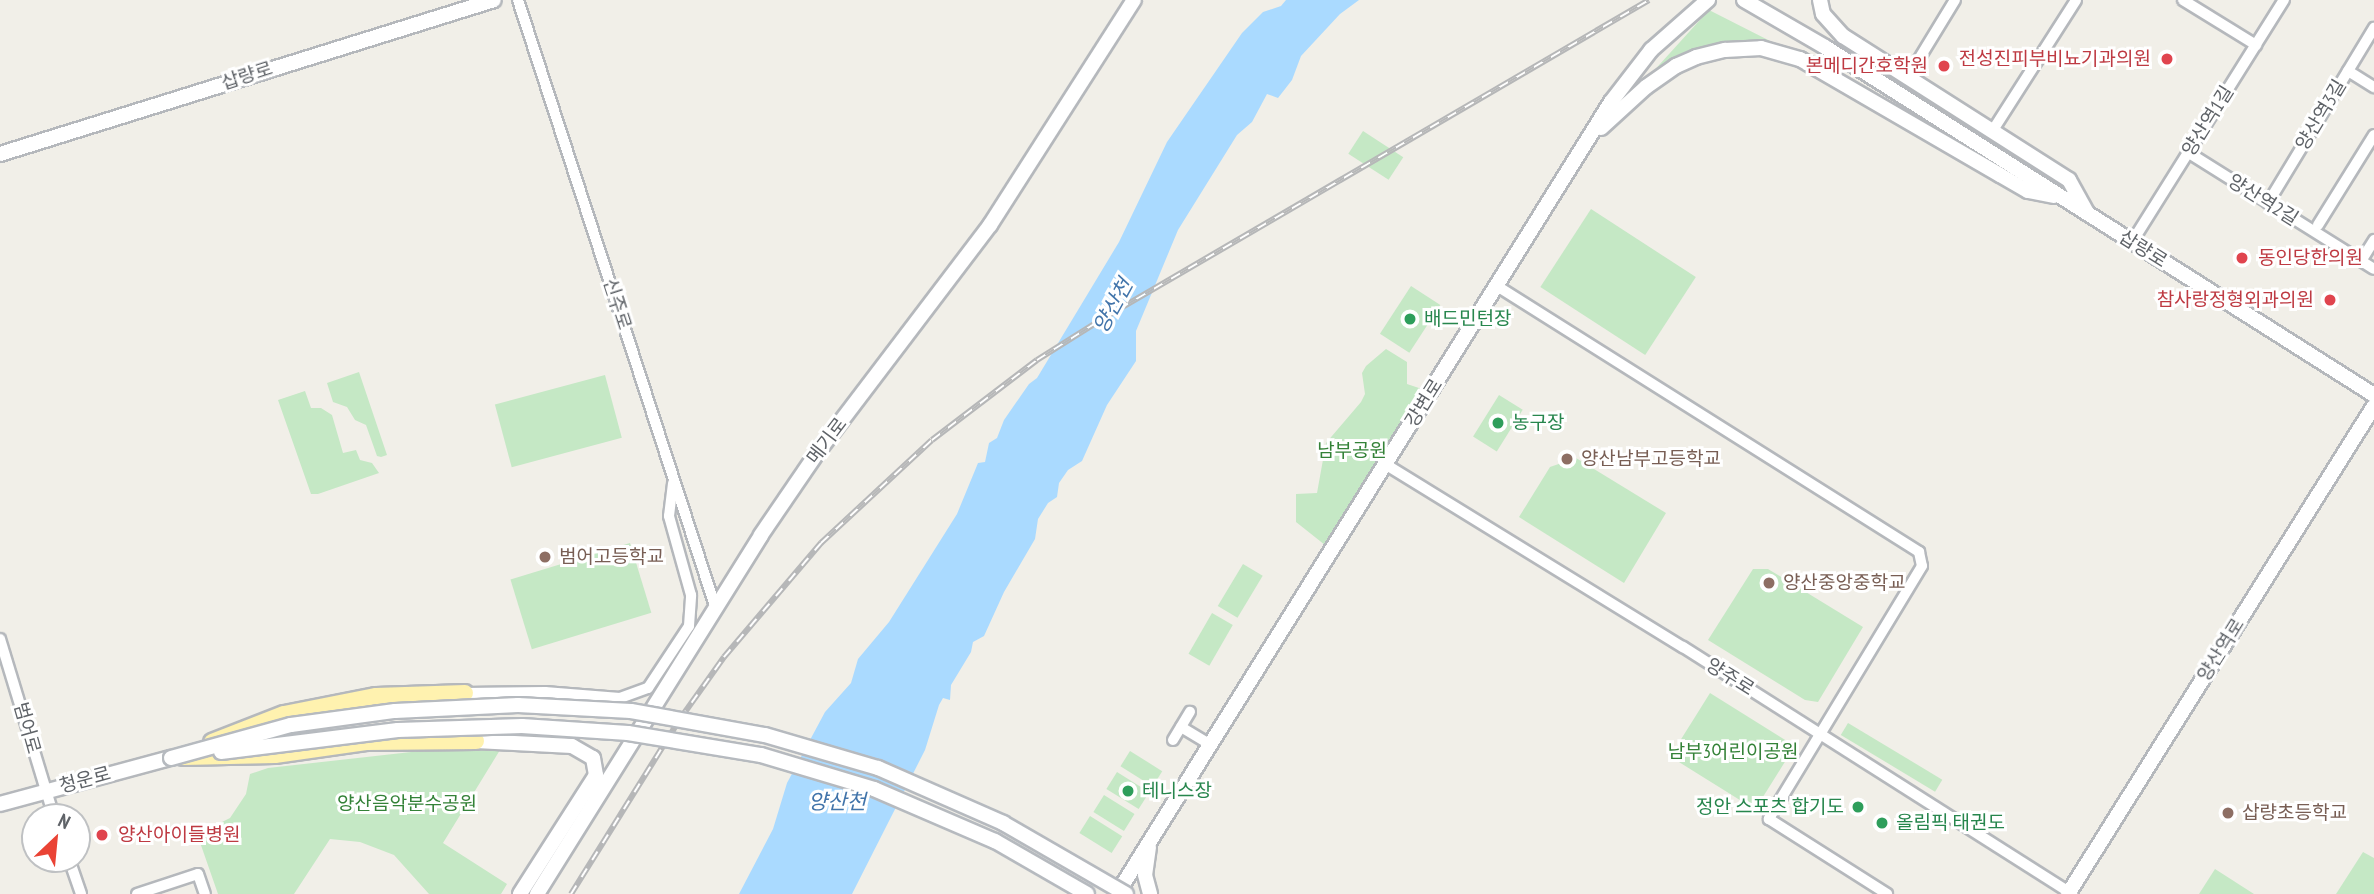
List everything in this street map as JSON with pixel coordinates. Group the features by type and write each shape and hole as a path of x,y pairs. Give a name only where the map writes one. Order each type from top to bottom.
{"main road":[{"path":"171,758 284,714 376,696 465,693"},
{"path":"171,758 275,755 366,742 477,741"}],"street":[{"name":"삽량로","path":"0,154 494,0"},
{"name":"신주로","path":"518,0 716,609"},
{"name":"메기로","path":"537,894 817,453 990,225 1134,0"},
{"name":"강변로","path":"1117,894 1611,102 1651,50 1708,0"},
{"name":"삽량로","path":"1744,0 2374,395"},
{"path":"1819,0 1823,14 1843,36 2069,180 2087,214"},
{"path":"1908,77 1955,0"},
{"path":"1993,130 2076,0"},
{"path":"2183,0 2256,45"},
{"name":"양산역1길","path":"2132,242 2284,0"},
{"name":"양산역3길","path":"2268,202 2374,29"},
{"path":"1590,138 1646,87 1676,66 1696,57 1725,50 1761,48 1800,58 2028,191 2062,198"},
{"path":"2348,71 2374,87"},
{"path":"2318,225 2374,135"},
{"name":"양산역2길","path":"2189,153 2374,269"},
{"path":"2361,261 2374,240"},
{"path":"1497,286 1919,552 1922,566 1769,819 1887,894"},
{"name":"양산역로","path":"2070,894 2374,406"},
{"name":"양주로","path":"1385,464 1821,734 2070,894"},
{"path":"465,693 545,692 620,698 648,688 688,626 691,595 669,516 674,479"},
{"name":"범어로","path":"0,639 4,663 49,803"},
{"path":"171,758 291,725 396,712 518,705 631,711 765,736 878,768 1003,822 1126,894"},
{"path":"1173,740 1190,712"},
{"path":"171,758 398,730 522,726 628,733 761,755 874,789 995,841 1087,894"},
{"path":"1181,727 1209,744"},
{"path":"477,741 572,746 593,758 596,775 520,894"},
{"name":"청운로","path":"0,804 171,758"},
{"path":"1149,842 1145,875 1150,894"},
{"path":"74,873 81,894"},
{"path":"137,894 198,874 205,894"}],"green space":[{"path":"1709,10 1776,44 1757,43 1690,52 1650,75"},
{"path":"1363,131 1403,157 1389,180 1348,154"},
{"path":"1591,209 1696,277 1645,355 1540,287"},
{"name":"배드민턴장","path":"1411,286 1440,305 1409,353 1380,334"},
{"name":"남부공원","path":"1386,349 1407,362 1407,384 1422,389 1325,545 1296,522 1296,494 1317,493 1326,443 1361,402 1365,394 1362,373 1366,366"},
{"path":"359,372 387,455 381,457 377,456 366,425 355,420 347,407 333,402 327,383"},
{"path":"605,375 622,438 512,467 495,405"},
{"path":"305,391 311,408 321,408 332,415 343,453 356,450 360,460 372,463 379,473 311,494 278,400"},
{"name":"농구장","path":"1499,395 1523,410 1497,451 1473,437"},
{"path":"1576,458 1666,513 1624,583 1519,517 1550,467"},
{"path":"630,543 651,613 532,649 510,580"},
{"path":"1243,564 1263,576 1237,618 1218,606"},
{"path":"1753,569 1768,569 1863,627 1818,702 1805,700 1708,640"},
{"path":"1212,613 1233,625 1209,666 1188,654"},
{"name":"남부3어린이공원","path":"1710,693 1795,746 1755,810 1670,757"},
{"path":"1848,723 1942,780 1935,792 1841,735"},
{"name":"양산음악분수공원","path":"456,747 500,750 443,843 507,884 501,894 429,894 394,855 360,842 330,839 294,894 218,894 195,828 214,826 230,818 246,794 250,774 268,768"},
{"path":"1130,751 1162,771 1153,786 1120,766"},
{"name":"테니스장","path":"1117,772 1149,792 1139,809 1106,789"},
{"path":"1104,795 1135,814 1124,831 1093,812"},
{"name":"테니스장","path":"1090,816 1122,836 1112,853 1079,833"},
{"path":"2363,852 2374,858 2374,894 2336,894"},
{"path":"2215,869 2254,894 2199,894"}],"water":[{"name":"양산천","path":"1286,0 1359,0 1340,14 1301,56 1292,80 1278,98 1267,94 1252,122 1237,135 1178,230 1136,331 1136,361 1107,405 1082,461 1068,470 1059,483 1057,497 1048,503 1038,519 1035,539 1004,592 984,636 973,642 971,652 951,685 950,700 943,698 939,705 925,750 852,894 739,894 773,829 787,783 825,712 851,683 858,659 889,622 957,514 978,463 985,462 989,443 997,438 1004,420 1029,384 1037,378 1119,242 1167,142 1242,33 1263,12 1281,6"}],"railway":[{"path":"571,894 680,719 724,657 821,543 932,440 1037,360 1102,319 1649,0"}],"place":[{"name":"전성진피부비뇨기과의원","path":"2167,59"},
{"name":"본메디간호학원","path":"1944,66"},
{"name":"동인당한의원","path":"2242,258"},
{"name":"참사랑정형외과의원","path":"2330,300"},
{"name":"배드민턴장","path":"1410,319"},
{"name":"농구장","path":"1498,423"},
{"name":"양산남부고등학교","path":"1567,459"},
{"name":"범어고등학교","path":"545,557"},
{"name":"양산중앙중학교","path":"1769,583"},
{"name":"테니스장","path":"1128,791"},
{"name":"정안 스포츠 합기도","path":"1858,807"},
{"name":"삽량초등학교","path":"2228,813"},
{"name":"올림픽 태권도","path":"1882,823"},
{"name":"양산아이들병원","path":"102,835"}]}
